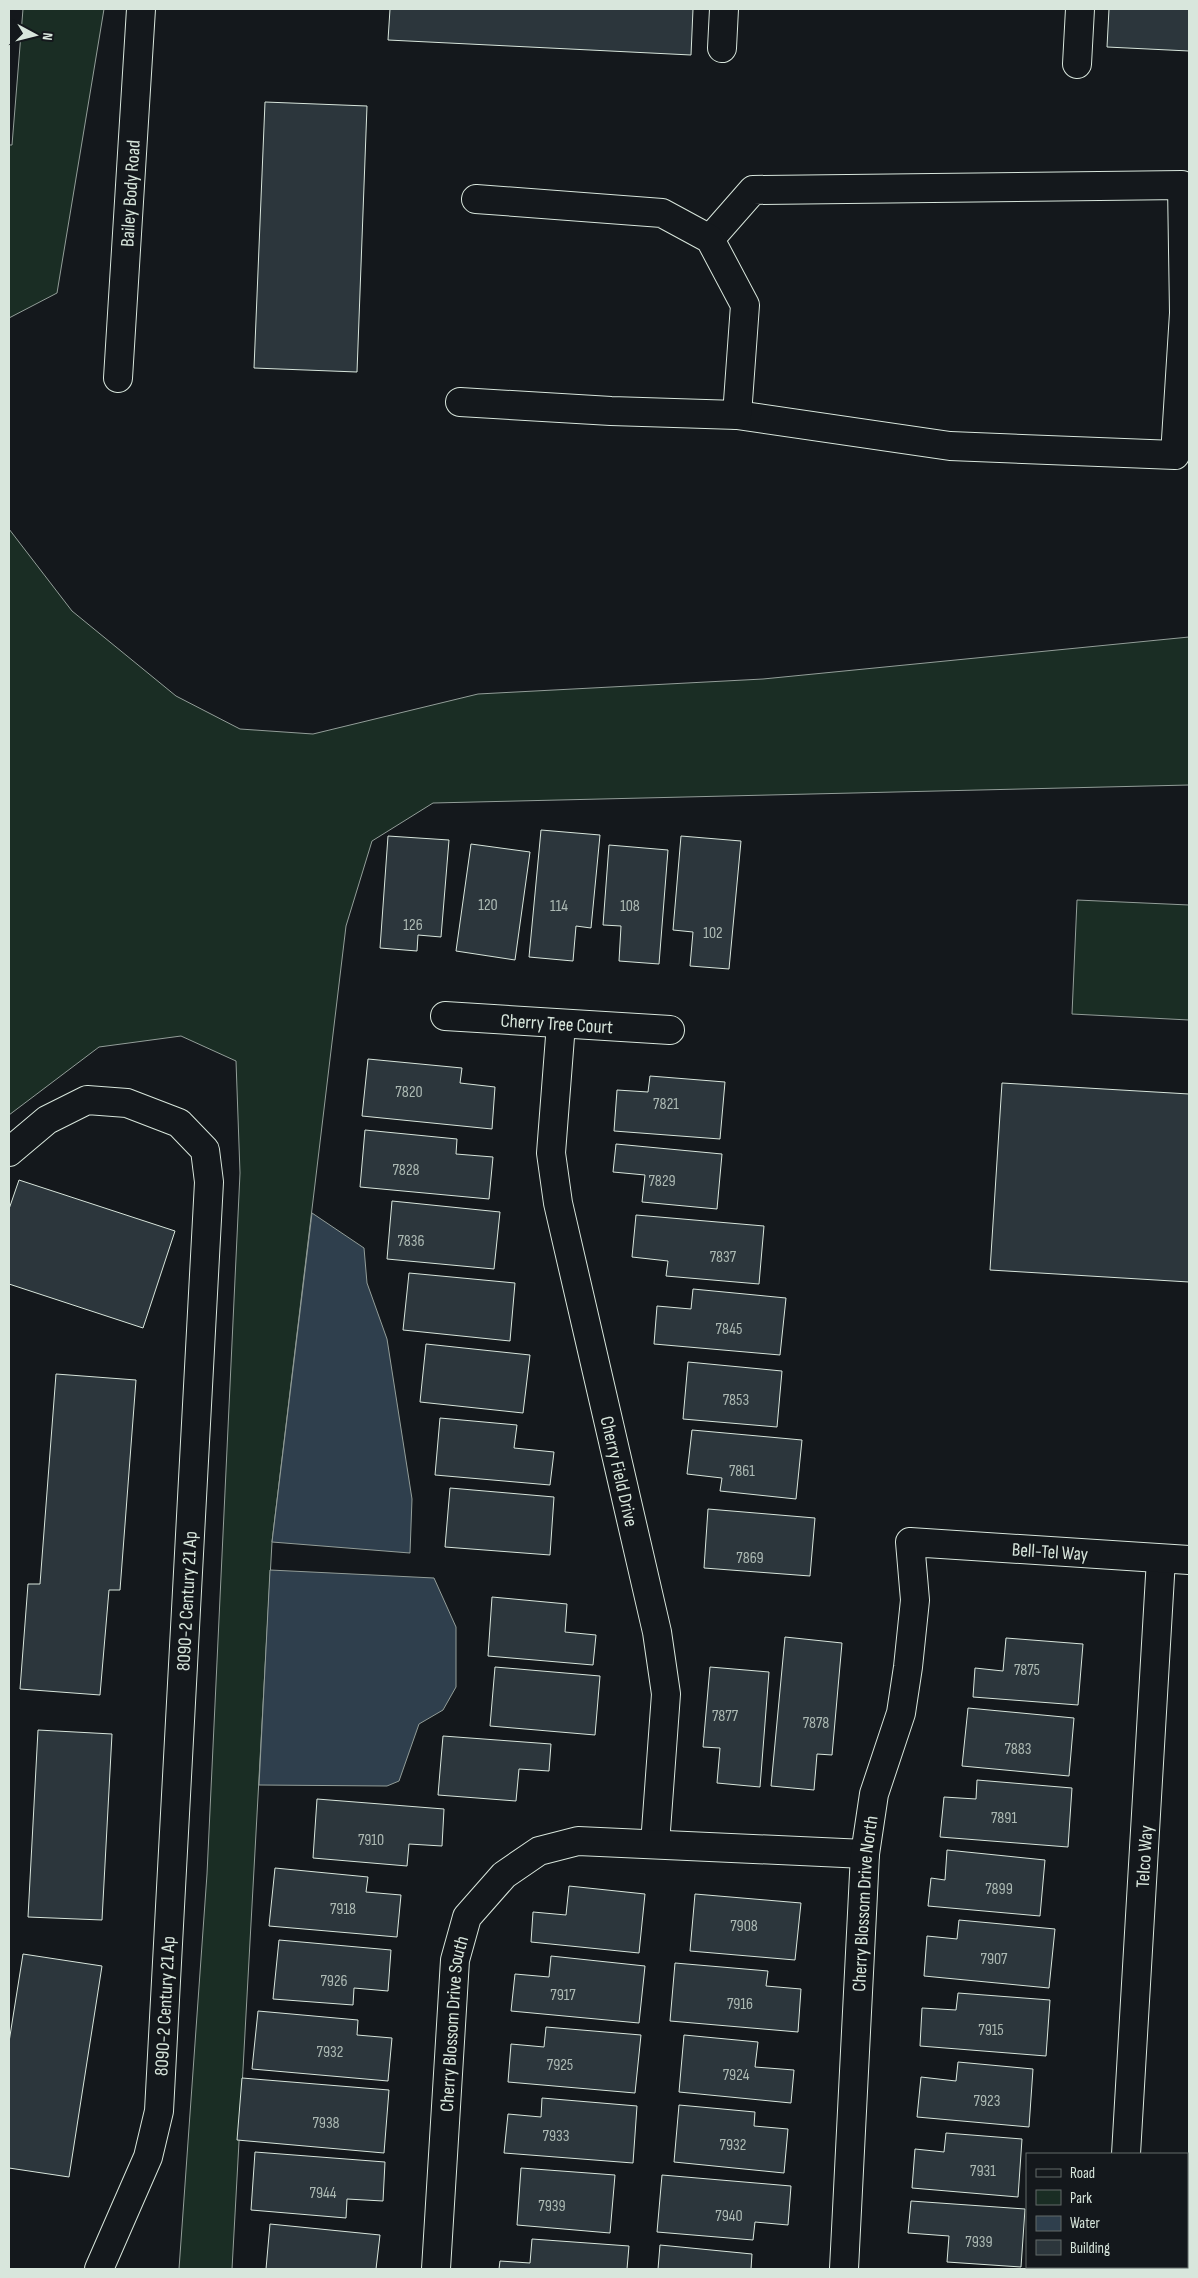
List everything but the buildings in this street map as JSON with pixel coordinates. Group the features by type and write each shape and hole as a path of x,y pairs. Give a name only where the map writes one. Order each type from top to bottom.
{"street":[{"name":"Bailey Body Road","path":"118,378 141,9"},
{"path":"722,48 724,9"},
{"path":"1077,64 1080,9"},
{"path":"460,402 612,411 737,415 950,446 1174,455 1184,313 1182,185 752,190 710,239"},
{"path":"476,199 662,213 710,239 745,305 737,415"},
{"name":"Cherry Tree Court","path":"444,1016 670,1030"},
{"name":"Cherry Field Drive","path":"561,1024 551,1153 558,1203 657,1632 666,1694 655,1844"},
{"name":"8090-2 Century 21 Ap","path":"9,1152 47,1120 86,1100 127,1102 179,1123 205,1150 209,1182 159,2111 148,2157 98,2269"},
{"name":"Bell-Tel Way","path":"910,1542 1189,1560"},
{"name":"Cherry Blossom Drive North","path":"844,2269 865,1854 874,1794 901,1713 908,1667 915,1600 910,1542"},
{"name":"Telco Way","path":"1126,2153 1161,1559"},
{"name":"Cherry Blossom Drive South","path":"436,2269 455,1960 467,1917 504,1874 539,1851 578,1842 655,1844"},
{"path":"655,1844 865,1854"}],"green space":[{"path":"23,9 104,9 57,293 9,318 9,145 12,145"},
{"path":"9,529 72,611 176,696 240,729 313,734 478,694 763,679 1189,637 1189,785 433,803 372,841 346,926 272,1542 232,2269 179,2269 207,1874 240,1173 236,1061 181,1036 99,1047 9,1115"},
{"path":"1077,900 1189,905 1189,1020 1072,1014"}],"water":[{"path":"312,1213 364,1248 367,1283 387,1339 412,1499 410,1553 272,1542"},
{"path":"270,1570 434,1578 456,1627 456,1687 443,1710 419,1724 399,1781 387,1786 259,1785"}]}
